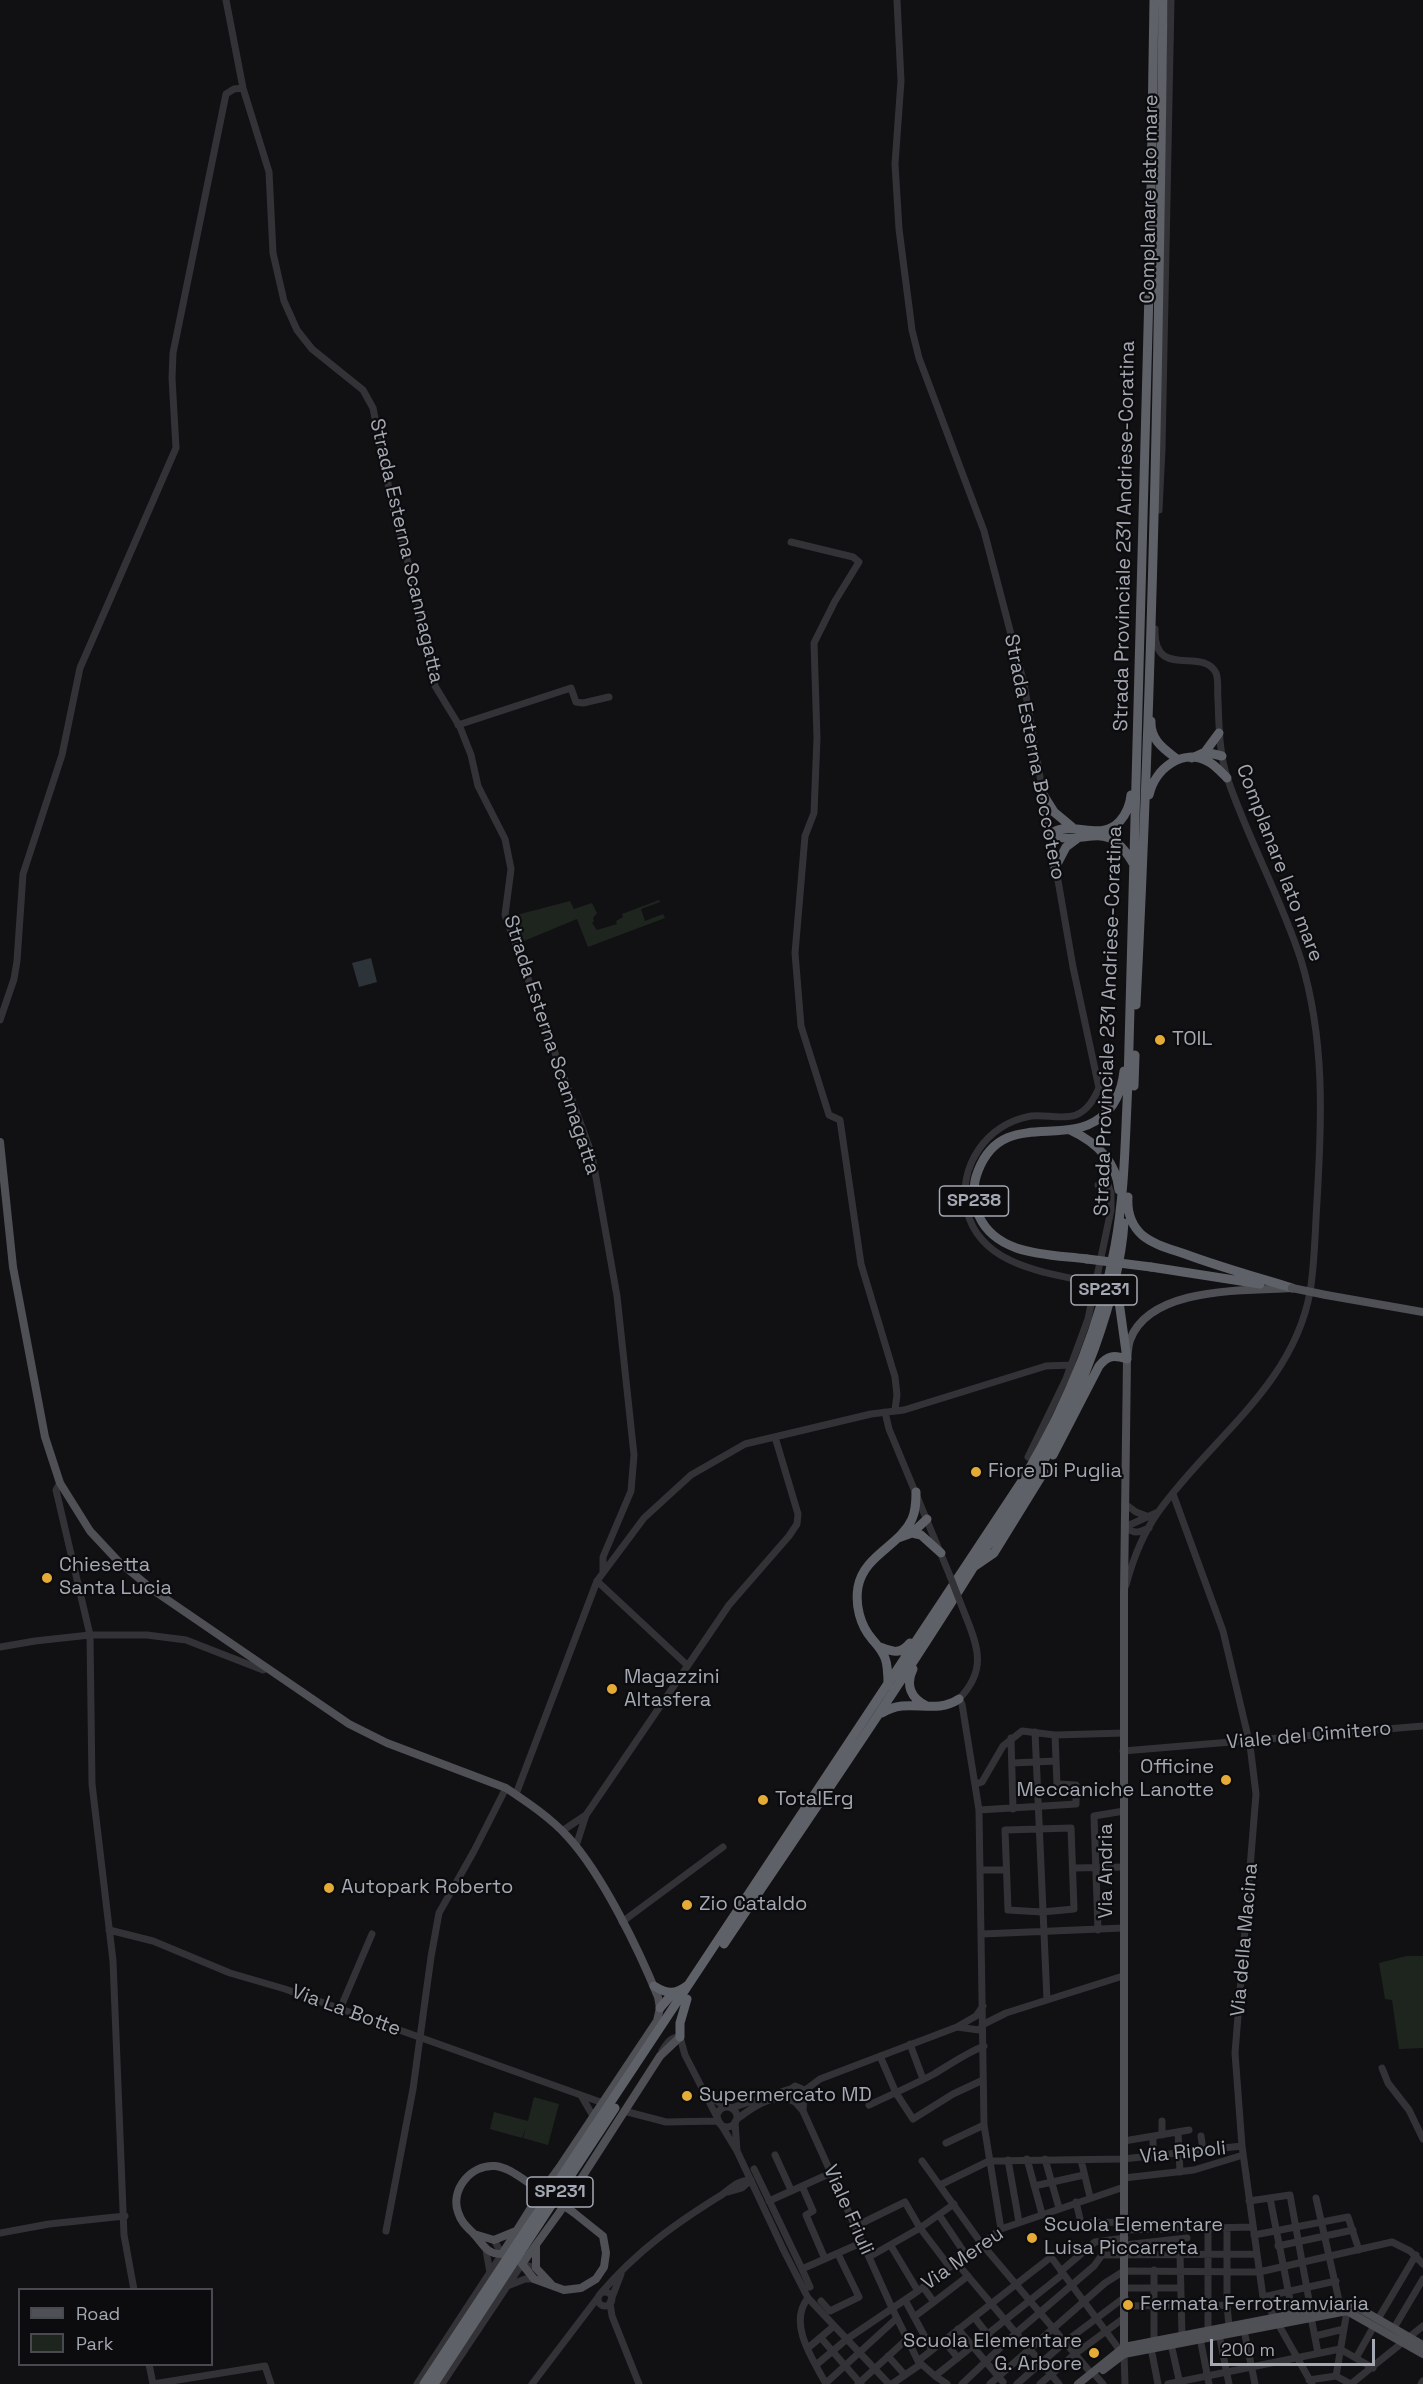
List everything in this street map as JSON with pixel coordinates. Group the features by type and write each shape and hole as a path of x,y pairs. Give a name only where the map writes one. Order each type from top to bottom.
{"highway":[{"name":"Strada Provinciale 231 Andriese-Coratina","path":"434,2384 1040,1467 1064,1421 1092,1353 1123,1239 1135,1071 1139,865 1137,763 1154,0"},
{"name":"Strada Provinciale 231 Andriese-Coratina","path":"424,2384 1024,1478 1054,1425 1087,1347 1099,1312 1116,1245 1123,1189 1131,990 1148,683 1160,236 1163,0"},
{"path":"1148,683 1153,690 1151,728 1159,746 1177,759"},
{"path":"1192,758 1206,752 1220,733"},
{"path":"1206,752 1222,756"},
{"path":"1209,762 1222,756"},
{"path":"1139,865 1147,802 1151,785 1159,772 1177,759 1192,758 1209,762 1227,778"},
{"path":"1049,835 1056,829 1072,827 1099,832 1117,824 1129,808 1132,777 1137,763"},
{"path":"1042,793 1054,812 1072,827"},
{"path":"1049,835 1064,838 1103,835 1113,838 1139,865"},
{"path":"1055,868 1066,847 1082,836"},
{"path":"1070,1130 1087,1126 1101,1118 1112,1107 1119,1094 1124,1074 1125,1020 1131,990"},
{"name":"SP238","path":"1070,1130 1036,1130 1012,1136 986,1155 976,1176 974,1197 985,1230 999,1241 1023,1250 1292,1288"},
{"path":"1070,1130 1094,1144 1114,1170 1119,1190 1113,1236 1116,1245"},
{"path":"1128,1178 1127,1209 1130,1219 1135,1227 1151,1241 1204,1261 1292,1288"},
{"path":"973,1567 989,1557 1000,1543 1061,1441 1099,1366 1105,1359 1112,1356 1127,1359 1115,1274"},
{"path":"888,1685 887,1665 880,1647 861,1618 857,1599 859,1585 864,1571 911,1521 916,1492"},
{"path":"911,1521 927,1519"},
{"path":"896,1539 912,1533 927,1519"},
{"path":"912,1533 921,1535 941,1553"},
{"path":"880,1647 891,1652 898,1652 923,1632"},
{"path":"927,1706 920,1703 911,1692 909,1678 933,1637 933,1632"},
{"path":"878,1715 899,1705 942,1707 959,1699"},
{"path":"660,2008 673,1994 692,1982"},
{"path":"654,1986 664,1993 673,1994"},
{"path":"680,2037 680,2023 687,1999"}],"main road":[{"path":"0,1142 13,1267 45,1437 60,1483 90,1531 118,1561 153,1590 349,1724 387,1743 506,1788 562,1831 592,1869 654,1986 660,2008 657,2021 603,2103 593,2116 541,2192 502,2254 493,2254 486,2250 461,2220 456,2206 458,2191 469,2176 486,2166 495,2166 513,2172 532,2185 573,2212 603,2236 606,2259 602,2273 589,2284 573,2290 534,2279 522,2264 559,2213 624,2111 660,2056 680,2037"},
{"name":"SP238","path":"1292,1288 1423,1312"},
{"name":"Via Andria","path":"1122,2350 1125,2297 1123,1928 1127,1359 1130,1341 1136,1330 1147,1318 1175,1301 1199,1294 1292,1288"},
{"path":"474,2234 494,2240 506,2237 519,2229"},
{"path":"536,2243 536,2268 553,2286"},
{"path":"1078,2384 1094,2374 1122,2350 1182,2335 1229,2326 1275,2321 1346,2306 1407,2340 1423,2345"},
{"path":"1152,2344 1171,2344 1244,2330 1293,2315 1311,2314"},
{"path":"1376,2323 1394,2328 1423,2354"},
{"path":"1087,2384 1094,2374"}],"street":[{"name":"Strada Esterna Scannagatta","path":"226,0 243,88 269,172 273,253 284,301 297,330 312,349 363,390 373,408 392,504 418,599 435,686 458,724 471,755 478,786 504,839 511,869 505,915 592,1155 617,1296 634,1455 631,1491 603,1557 603,1572"},
{"name":"Strada Esterna Boccotero","path":"897,0 901,81 895,164 899,229 912,330 919,357 984,531 1024,684 1073,967 1099,1088 1094,1099 1084,1111 1074,1116 1031,1116 1013,1121 997,1130 981,1145 971,1160 965,1183 965,1200 969,1218 981,1238 996,1252 1014,1263 1032,1269 1095,1283"},
{"name":"Complanare lato mare","path":"1158,1511 1264,1391 1290,1353 1304,1321 1312,1277 1322,1116 1322,1084 1315,1023 1304,972 1288,923 1248,834 1227,778 1222,756 1216,673 1209,665 1196,661 1167,658 1159,650 1155,636 1162,448 1171,0"},
{"path":"0,1020 14,979 17,961 22,874 62,755 80,668 176,448 172,378 174,353 226,94 234,89 243,88"},
{"path":"791,542 853,557 859,562 835,601 814,643 817,738 814,813 805,836 798,898 796,987 801,1026 830,1115 840,1120 861,1264 895,1377 897,1395 895,1410"},
{"path":"458,724 571,688 576,702 583,703 609,697"},
{"path":"1028,1457 1050,1416 1088,1319 1111,1210 1111,1193 1108,1185 1098,1185"},
{"path":"516,1794 531,1760 554,1691 597,1581 644,1518 691,1475 745,1444 885,1412 904,1410 1046,1366 1071,1365"},
{"path":"885,1412 889,1429 976,1641 978,1666 968,1689 959,1699 962,1704 979,1810 984,2004 984,2125 1001,2229"},
{"path":"576,1846 586,1815 687,1665 729,1605 775,1554 797,1524 798,1514 775,1437"},
{"path":"60,1483 56,1490 90,1635 92,1784 112,1961 125,2216 124,2235 134,2288"},
{"name":"Via della Macina","path":"1173,1494 1223,1631 1249,1739 1256,1794 1235,2053 1242,2146 1263,2297 1311,2382"},
{"path":"1125,1504 1149,1517"},
{"path":"1149,1528 1138,1533 1131,1532 1125,1527 1158,1511"},
{"path":"1124,1593 1131,1566 1158,1511"},
{"path":"597,1581 687,1665"},
{"path":"0,1647 90,1635 147,1635 186,1640 263,1670 267,1668"},
{"name":"Viale del Cimitero","path":"1124,1749 1423,1724"},
{"path":"976,1784 982,1782 993,1760 1011,1738 1022,1731 1055,1736 1124,1733"},
{"path":"1035,1732 1047,2000"},
{"path":"979,1810 1076,1804 1076,1785 1057,1784 1055,1736"},
{"path":"1011,1738 1013,1809"},
{"path":"1012,1763 1056,1761"},
{"path":"386,2231 413,2089 439,1913 506,1788"},
{"path":"1098,1929 1094,1816 1124,1811"},
{"path":"562,1831 586,1815"},
{"path":"1071,1828 1074,1909 1042,1912 1008,1911 1005,1830 1038,1829 1071,1828"},
{"path":"622,1922 723,1847"},
{"path":"1074,1868 1124,1867"},
{"path":"981,1870 1006,1870"},
{"path":"982,1934 1123,1928"},
{"name":"Via La Botte","path":"109,1930 153,1941 230,1972 603,2103"},
{"path":"340,2009 372,1934"},
{"path":"718,2121 718,2113 728,2108 820,2079 957,2027 976,2021 984,2024 1006,2013 1123,1976"},
{"path":"968,2025 981,2011 984,2004"},
{"path":"968,2025 984,2046"},
{"path":"660,2056 669,2040 680,2037 685,2055 703,2092 737,2151 808,2298 890,2384 905,2375 932,2350 1051,2257 1122,2350 1125,2384"},
{"path":"910,2044 923,2079"},
{"path":"869,2105 984,2046"},
{"path":"670,2047 678,2049 685,2055"},
{"path":"880,2056 896,2093 913,2119 953,2094 983,2080"},
{"path":"1382,2068 1388,2083 1406,2104 1423,2139"},
{"path":"624,2111 666,2122 718,2121 728,2127 752,2108 767,2101 779,2097 792,2101 804,2095 820,2079"},
{"path":"793,2088 804,2095"},
{"path":"792,2101 793,2088"},
{"path":"703,2092 736,2112 737,2151"},
{"name":"Viale Friuli","path":"803,2111 804,2095"},
{"path":"582,2097 593,2116"},
{"name":"Viale Friuli","path":"792,2101 803,2111 892,2308 920,2363"},
{"path":"1162,2121 1162,2135"},
{"path":"946,2143 984,2125"},
{"path":"1124,2141 1153,2138 1189,2130"},
{"path":"1178,2132 1180,2172"},
{"path":"1201,2136 1203,2150"},
{"path":"1153,2138 1154,2156"},
{"name":"Via Ripoli","path":"989,2161 1124,2159 1242,2146"},
{"path":"775,2155 791,2190"},
{"name":"Via Mereu","path":"816,2365 847,2339 905,2300 1001,2229 1090,2197 1124,2182 1180,2172 1243,2155"},
{"path":"1027,2159 1042,2214"},
{"path":"1045,2159 1059,2208"},
{"path":"1008,2160 1019,2222"},
{"path":"1081,2160 1090,2197"},
{"path":"922,2161 981,2243 1103,2384"},
{"path":"940,2185 989,2161"},
{"path":"739,2186 744,2167"},
{"path":"754,2169 810,2287"},
{"path":"769,2201 831,2173"},
{"path":"1034,2186 1084,2175"},
{"path":"531,2384 600,2294 627,2265 671,2227 724,2193 751,2180"},
{"path":"739,2186 760,2198"},
{"path":"802,2186 813,2211 806,2215 825,2259"},
{"path":"1249,2201 1290,2195 1318,2353"},
{"path":"1270,2198 1293,2315"},
{"path":"1316,2198 1336,2281 1346,2306 1336,2376"},
{"path":"856,2226 905,2202 920,2228 953,2264 968,2276 1059,2384"},
{"path":"1076,2202 1081,2223 1124,2238 1184,2254 1257,2254"},
{"path":"870,2257 954,2205"},
{"path":"939,2215 966,2254"},
{"path":"0,2233 49,2224 125,2216"},
{"path":"920,2363 939,2381 958,2358 1030,2301 1095,2242 1101,2240 1187,2228 1275,2231 1348,2217 1359,2250"},
{"path":"1182,2335 1181,2271 1187,2228"},
{"path":"1208,2228 1208,2330"},
{"path":"1227,2228 1229,2326"},
{"path":"1278,2246 1353,2230"},
{"path":"962,2384 1016,2333 1094,2266 1102,2255 1124,2238 1187,2238"},
{"path":"417,2384 502,2254 494,2240"},
{"path":"1101,2240 1102,2255"},
{"path":"802,2269 863,2242"},
{"path":"990,2384 1000,2379 1029,2348 1105,2283 1124,2271 1259,2272 1392,2242 1416,2255 1423,2264"},
{"path":"891,2246 920,2289 934,2302"},
{"path":"486,2250 489,2273"},
{"path":"821,2301 830,2311 859,2297 838,2254"},
{"path":"1356,2358 1416,2255"},
{"path":"442,2384 522,2264 536,2268"},
{"path":"587,2312 607,2303 627,2265"},
{"path":"1154,2270 1152,2344 1158,2384"},
{"path":"914,2317 968,2276"},
{"path":"507,2287 516,2282 534,2279"},
{"path":"1394,2328 1423,2279"},
{"path":"1263,2297 1336,2281"},
{"path":"1017,2384 1065,2342 1125,2297 1154,2289 1181,2288"},
{"path":"600,2294 608,2293 607,2303"},
{"path":"600,2294 607,2303 639,2384 633,2384"},
{"path":"1125,2297 1153,2307 1227,2305"},
{"path":"808,2298 803,2308 801,2331 807,2348 826,2384 897,2318"},
{"path":"905,2300 932,2350"},
{"path":"974,2317 999,2349"},
{"path":"1040,2384 1075,2354 1124,2318"},
{"path":"807,2348 834,2326"},
{"path":"1311,2382 1336,2376 1351,2384 1423,2326"},
{"path":"1315,2336 1344,2329"},
{"path":"958,2330 1000,2379"},
{"path":"1244,2330 1255,2384"},
{"path":"1219,2334 1229,2384"},
{"path":"821,2338 859,2383 907,2339"},
{"path":"1200,2338 1208,2380"},
{"path":"944,2341 958,2358"},
{"path":"1171,2344 1180,2383"},
{"path":"1168,2384 1208,2380 1226,2372 1340,2349 1373,2368"},
{"path":"888,2356 905,2375"},
{"path":"149,2366 153,2384 265,2366 271,2384"},
{"path":"1024,2377 1030,2384"}],"green space":[{"path":"659,900 660,902 641,909 645,921 663,914 665,918 588,947 577,919 519,943 515,937 518,934 516,928 512,926 509,917 570,901 574,909 592,903 597,913 592,923 597,930 617,924 616,921 623,917 622,914"},
{"path":"1407,1956 1423,1956 1423,2048 1399,2049 1392,2000 1385,1999 1379,1963"},
{"path":"534,2097 559,2104 548,2145 523,2138 526,2127 522,2138 490,2129 494,2112 528,2121"}],"shaded area":[{"path":"371,958 377,982 359,987 352,963"}],"place":[{"name":"TOIL","path":"1160,1040"},
{"name":"Fiore Di Puglia","path":"976,1472"},
{"name":"Chiesetta Santa Lucia","path":"47,1578"},
{"name":"Magazzini Altasfera","path":"612,1689"},
{"name":"Officine Meccaniche Lanotte","path":"1226,1780"},
{"name":"TotalErg","path":"763,1800"},
{"name":"Autopark Roberto","path":"329,1888"},
{"name":"Zio Cataldo","path":"687,1905"},
{"name":"Supermercato MD","path":"687,2096"},
{"name":"Scuola Elementare Luisa Piccarreta","path":"1032,2238"},
{"name":"Fermata Ferrotramviaria","path":"1128,2305"},
{"name":"Scuola Elementare G. Arbore","path":"1094,2353"}]}
